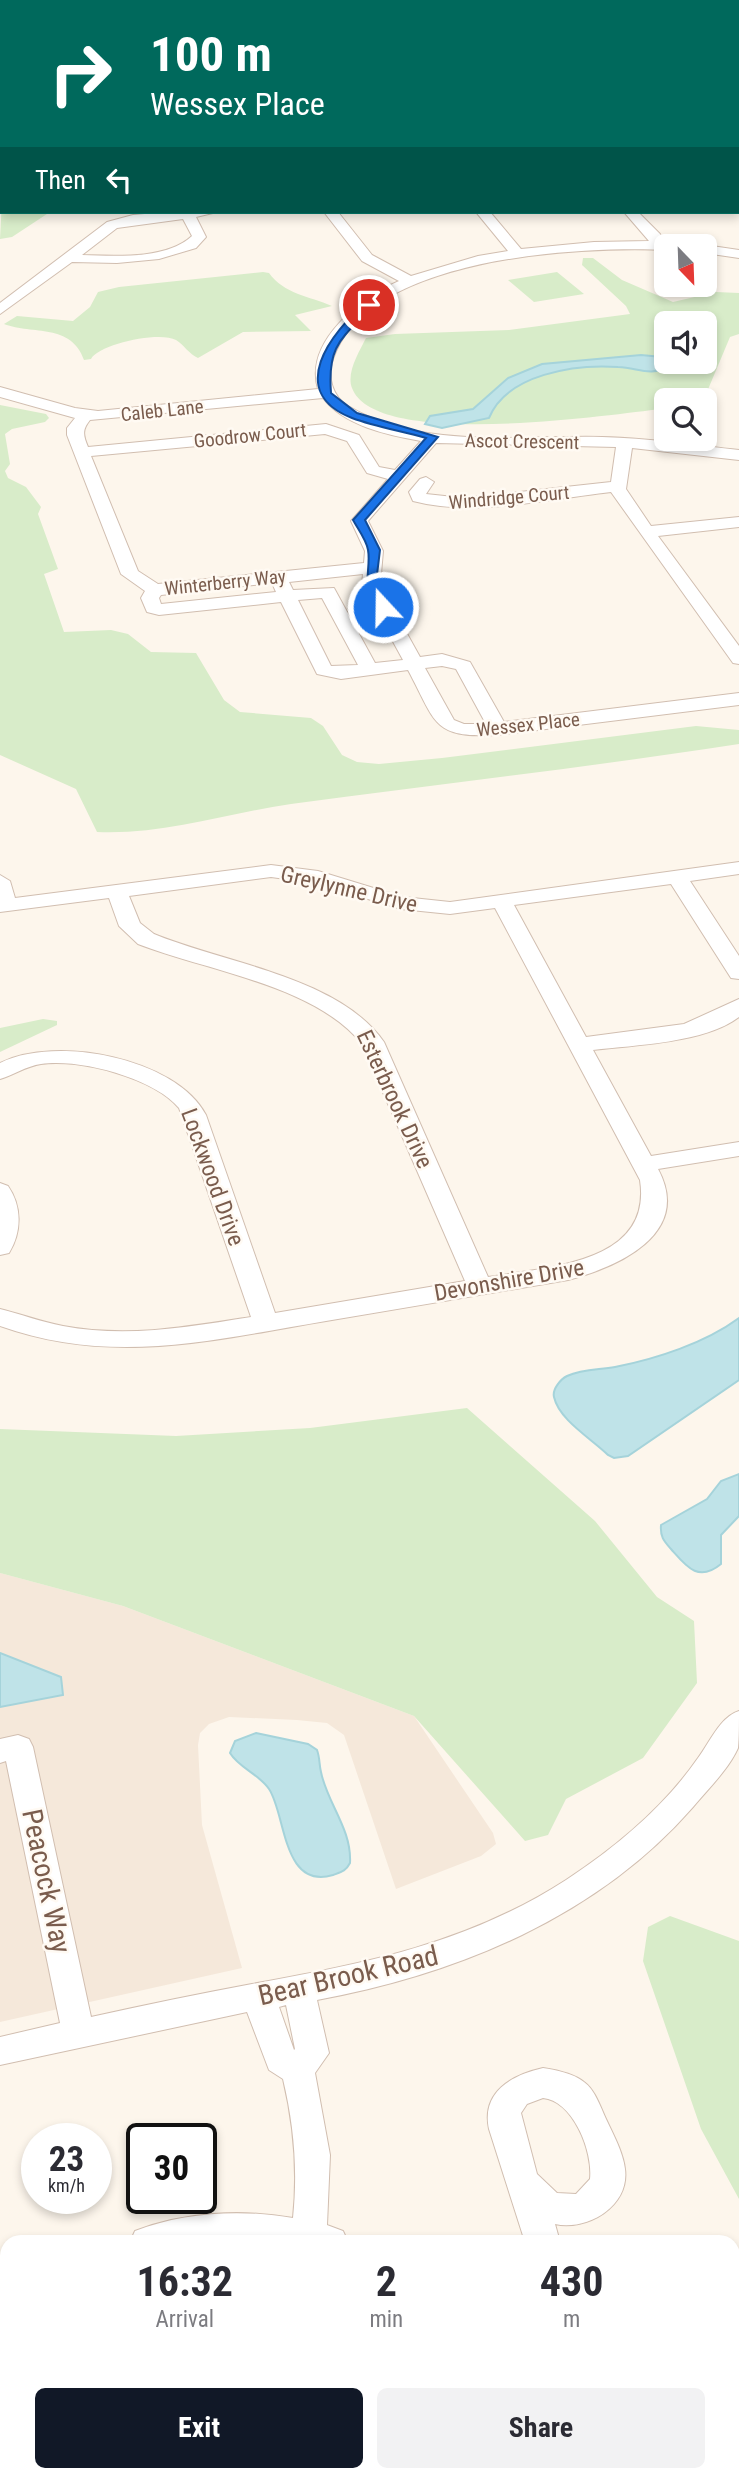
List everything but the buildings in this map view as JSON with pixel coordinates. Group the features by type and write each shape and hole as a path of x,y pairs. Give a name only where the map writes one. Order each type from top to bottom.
{"street":[{"path":"0,310 68,258 115,224 187,214 199,237 183,250 98,260 68,258"},
{"path":"333,214 369,259 411,282"},
{"path":"485,214 517,253"},
{"path":"633,214 654,236"},
{"path":"326,393 324,366 340,332 369,305 411,282 460,265 517,253 583,245 654,245"},
{"path":"718,251 739,254"},
{"name":"Caleb Lane","path":"0,392 85,415 326,393"},
{"name":"Ascot Crescent","path":"326,393 335,404 354,415 433,437 495,443 625,443 739,455"},
{"name":"Winterberry Way","path":"85,415 75,432 131,575 155,590 371,568"},
{"name":"Goodrow Court","path":"82,452 329,429 353,438 373,470 397,476"},
{"name":"Wessex Place","path":"433,437 359,520 374,550 371,585 447,724 468,731 498,729 739,699"},
{"path":"625,443 619,486 622,498 739,659"},
{"name":"Windridge Court","path":"426,482 417,492 421,499 454,504 619,486"},
{"path":"647,532 739,522"},
{"path":"277,576 322,669 337,673 445,660 460,663 498,729"},
{"path":"155,590 150,598 157,610 286,595 330,593 369,669"},
{"name":"Greylynne Drive","path":"3,906 250,872 278,872 312,876 422,907 457,908 739,868"},
{"path":"677,877 739,973"},
{"path":"0,881 3,906"},
{"name":"Esterbrook Drive","path":"117,890 130,926 143,938 327,1003 362,1026 373,1042 480,1287"},
{"name":"Devonshire Drive","path":"0,1317 61,1335 125,1341 174,1338 588,1267 631,1245 647,1227 655,1207 654,1186 502,902"},
{"path":"580,1045 700,1027 722,1020 739,1006"},
{"name":"Lockwood Drive","path":"0,1072 38,1057 79,1056 156,1081 180,1095 194,1115 266,1323"},
{"path":"644,1164 739,1149"},
{"path":"0,1191 8,1216 0,1247"},
{"name":"Bear Brook Road","path":"0,2051 260,1996 365,1977 417,1963 480,1940 574,1891 616,1863 660,1825 702,1779 739,1723"},
{"name":"Peacock Way","path":"0,1751 19,1747 78,2033"},
{"path":"298,2070 312,2053 299,1989"},
{"path":"260,1996 265,2020 281,2060 298,2070 314,2151 315,2235"},
{"path":"525,2185 541,2235"},
{"path":"181,2235 210,2229 267,2235"}],"shaded area":[{"path":"0,1573 123,1606 414,1716 493,1833 496,1844 481,1856 396,1889 344,1735 327,1723 297,1720 229,1717 209,1724 200,1733 198,1745 202,1825 242,1968 0,2022"}],"green space":[{"path":"1,214 47,214 12,237 0,239"},
{"path":"583,258 593,258 622,280 654,294 654,298 673,302 690,298 718,298 718,292 739,293 739,334 730,337 717,368 717,311 654,311 654,374 714,374 709,388 654,388 654,410 546,421 446,423 403,418 370,407 352,388 352,369 366,338 395,334 509,330 630,314 626,306 582,265"},
{"path":"557,272 584,294 534,302 508,280"},
{"path":"269,273 289,290 332,306 295,315 311,331 243,332 198,358 176,340 157,337 117,344 105,348 91,359 84,360 78,348 61,335 4,324 17,316 73,321 90,307 98,292 119,287"},
{"path":"0,405 46,414 49,418 45,422 12,429 5,434 10,464 5,471 8,478 26,487 41,507 38,514 58,569 44,574 64,632 111,630 128,634 151,652 196,653 224,700 240,712 311,718 323,726 342,755 357,762 379,764 442,758 696,726 739,730 739,744 291,804 171,827 97,832 76,789 0,755"},
{"path":"43,1019 57,1021 57,1025 0,1052 0,1028"},
{"path":"467,1408 595,1521 657,1597 694,1621 697,1683 643,1758 566,1799 548,1835 525,1841 414,1716 123,1606 0,1573 0,1429 176,1436 310,1428"},
{"path":"670,1916 739,1941 739,2199 701,2129 643,1961 648,1927"}],"water":[{"path":"641,355 654,356 654,371 601,367 563,370 526,382 511,391 498,403 489,418 442,428 425,424 430,416 473,409 508,378 542,364"},
{"path":"739,1318 739,1380 628,1456 614,1458 608,1455 569,1421 557,1405 554,1391 567,1376 663,1355 711,1335"},
{"path":"739,1474 739,1516 721,1535 721,1564 706,1572 693,1570 664,1541 661,1525 707,1499 721,1481"},
{"path":"0,1653 61,1677 63,1695 0,1707"},
{"path":"256,1733 308,1744 317,1750 324,1783 350,1851 350,1863 343,1871 316,1877 304,1871 295,1861 269,1789 230,1753 235,1741"}],"route":[{"path":"369,305 345,325 331,345 324,366 326,393 346,412 384,426 433,437 359,520 374,550 370,583 383,607"}]}
